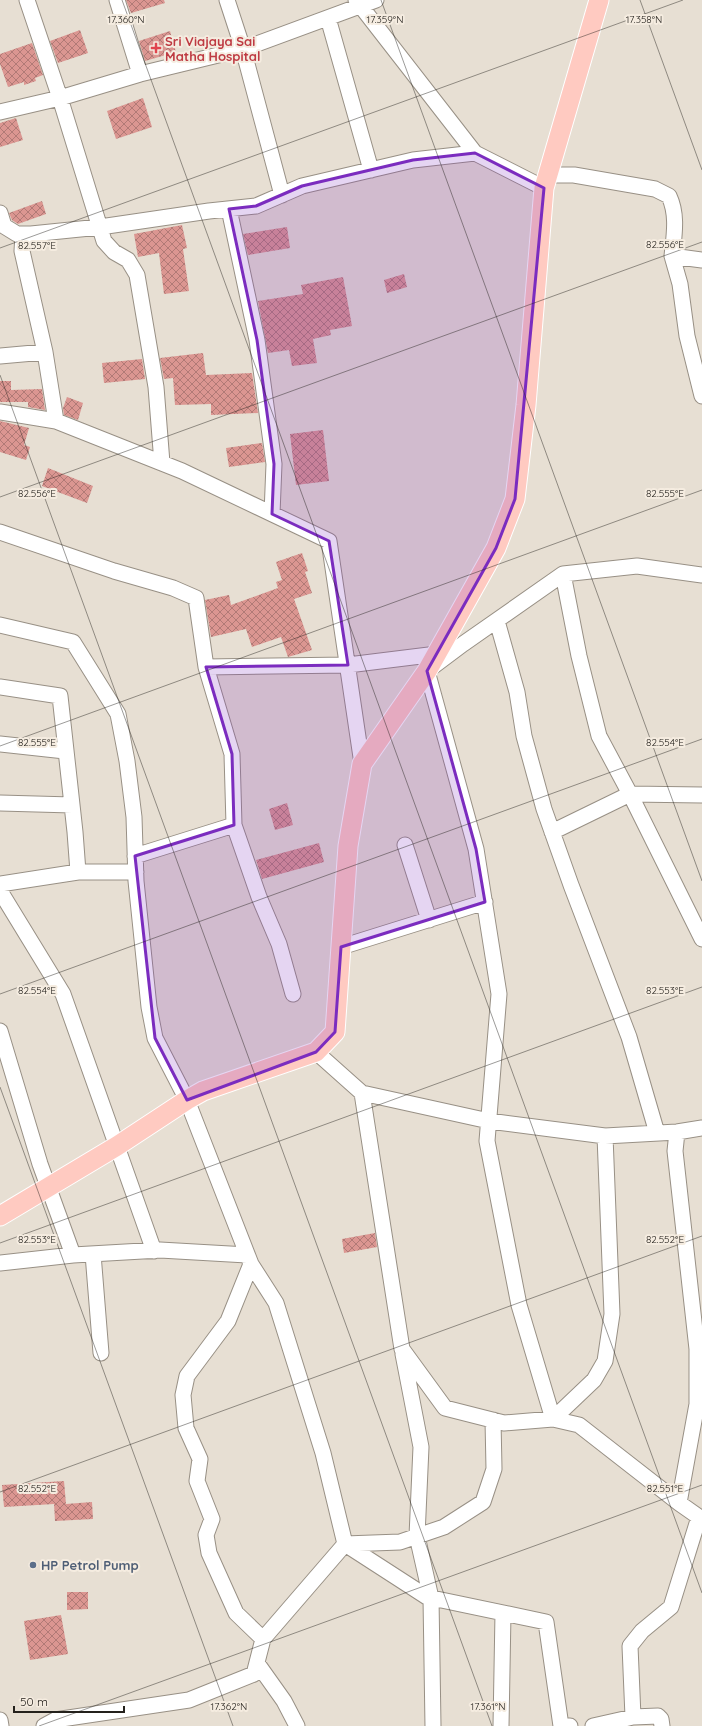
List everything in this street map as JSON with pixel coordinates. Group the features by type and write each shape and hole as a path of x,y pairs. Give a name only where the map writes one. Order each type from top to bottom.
{"main road":[{"path":"0,1216 117,1146 186,1100 203,1091 316,1052 336,1032 348,846 362,764 428,671 496,548 515,499 526,404 546,182 600,0"}],"street":[{"path":"27,0 60,98 104,241 114,252 128,260 137,275 156,387 162,463"},
{"path":"117,0 140,74"},
{"path":"227,0 242,48 282,195"},
{"path":"0,112 60,98 140,74 242,48 328,18 359,3 376,0"},
{"path":"359,3 476,153"},
{"path":"328,18 371,170"},
{"path":"0,213 4,226 17,234 100,227 256,206 302,186 413,160 476,153 546,182 574,175 655,189 669,196 672,202 675,219 672,256 680,284 687,336 702,396"},
{"path":"229,209 257,340 274,464 272,514"},
{"path":"23,234 22,251 45,352 56,421"},
{"path":"672,256 702,260"},
{"path":"0,356 45,352"},
{"path":"0,412 56,421 182,471 329,541 362,764"},
{"path":"0,532 114,571 173,588 196,598 206,667 232,754 234,825 259,897 279,944 293,994"},
{"path":"553,1419 519,1305 487,1141 499,994 476,849 428,671 463,644 563,574 637,566 702,575"},
{"path":"563,574 579,656 600,736 702,939"},
{"path":"497,621 517,692 524,736 544,809 629,1037 657,1133"},
{"path":"0,625 73,642 118,714 127,761 134,817 136,872 150,1007 155,1038 186,1100 249,1259 276,1303 323,1453 345,1544 427,1597 546,1622 562,1726 570,1726"},
{"path":"206,667 348,665 437,654"},
{"path":"0,687 60,696 78,872"},
{"path":"0,744 65,751"},
{"path":"552,832 630,794 702,795"},
{"path":"0,803 72,805"},
{"path":"135,856 234,825"},
{"path":"406,846 429,920"},
{"path":"0,884 78,872 136,872"},
{"path":"0,891 63,994 154,1251"},
{"path":"341,947 485,902"},
{"path":"0,1030 40,1164 73,1255"},
{"path":"316,1052 362,1093 489,1121 605,1136 677,1132 702,1128"},
{"path":"362,1093 402,1349 422,1447 417,1536 431,1598 433,1726"},
{"path":"677,1132 675,1150 697,1349 697,1404 679,1503"},
{"path":"553,1419 594,1380 605,1361 612,1314 605,1136"},
{"path":"0,1262 73,1255 154,1251 249,1259"},
{"path":"93,1254 101,1353"},
{"path":"249,1259 228,1321 187,1376 183,1395 186,1428 200,1459 196,1481 212,1519 206,1535 209,1553 236,1613 263,1639"},
{"path":"402,1349 445,1408 504,1422 553,1419 579,1425 679,1503 700,1517 671,1607 642,1631 630,1646 633,1717"},
{"path":"44,1726 56,1720 189,1700 254,1674 263,1639 345,1544 400,1542 444,1527 483,1502 494,1469 493,1420"},
{"path":"501,1726 503,1613"},
{"path":"257,1663 284,1701 297,1726"},
{"path":"593,1726 633,1717 658,1716 661,1719 662,1726"},
{"path":"0,1720 1,1726"}],"highlighted area":[{"path":"475,153 544,188 515,499 496,548 427,671 476,849 485,902 341,947 335,1032 316,1052 187,1100 155,1038 135,856 234,825 232,754 206,667 348,665 329,541 272,514 274,464 257,340 229,209 256,206 302,186 413,160"}],"building":[{"path":"126,0 164,0 165,3 131,13"},
{"path":"80,30 88,53 58,63 50,41"},
{"path":"170,31 176,52 145,61 139,41"},
{"path":"32,43 43,75 35,78 36,81 24,85 24,82 8,87 0,64 0,54"},
{"path":"143,98 152,127 116,139 107,111"},
{"path":"16,118 23,140 0,147 0,123"},
{"path":"42,201 46,214 18,224 12,220 9,213"},
{"path":"182,225 187,248 183,249 189,291 164,294 159,253 138,257 134,234"},
{"path":"287,227 290,248 248,255 243,234"},
{"path":"404,274 407,287 387,293 384,280"},
{"path":"343,277 352,326 330,330 331,335 313,339 317,363 292,366 289,350 268,353 258,301 303,294 301,285"},
{"path":"203,353 206,375 252,373 258,413 211,415 211,404 175,405 173,378 164,379 160,358"},
{"path":"142,359 145,379 104,383 102,363"},
{"path":"0,381 11,381 11,390 42,389 45,410 28,407 28,402 0,402"},
{"path":"67,397 83,403 78,420 64,415 63,408"},
{"path":"0,421 29,428 24,445 30,447 26,460 0,452"},
{"path":"323,430 329,481 296,485 290,434"},
{"path":"262,443 265,462 229,467 226,448"},
{"path":"48,468 93,486 87,503 42,486"},
{"path":"302,553 308,571 305,572 312,593 294,599 312,650 288,657 281,637 252,647 246,629 211,637 205,600 229,595 231,605 278,588 276,582 282,580 276,562"},
{"path":"287,803 293,825 275,830 269,809"},
{"path":"319,843 324,862 262,879 256,860"},
{"path":"375,1233 377,1247 344,1253 342,1239"},
{"path":"64,1481 66,1504 92,1502 93,1519 55,1521 54,1504 4,1507 2,1485"},
{"path":"67,1592 88,1592 88,1609 67,1610"},
{"path":"61,1615 68,1654 30,1660 24,1621"}],"place":[{"name":"Sri Viajaya Sai Matha Hospital","path":"156,48"},
{"name":"HP Petrol Pump","path":"33,1565"}]}
